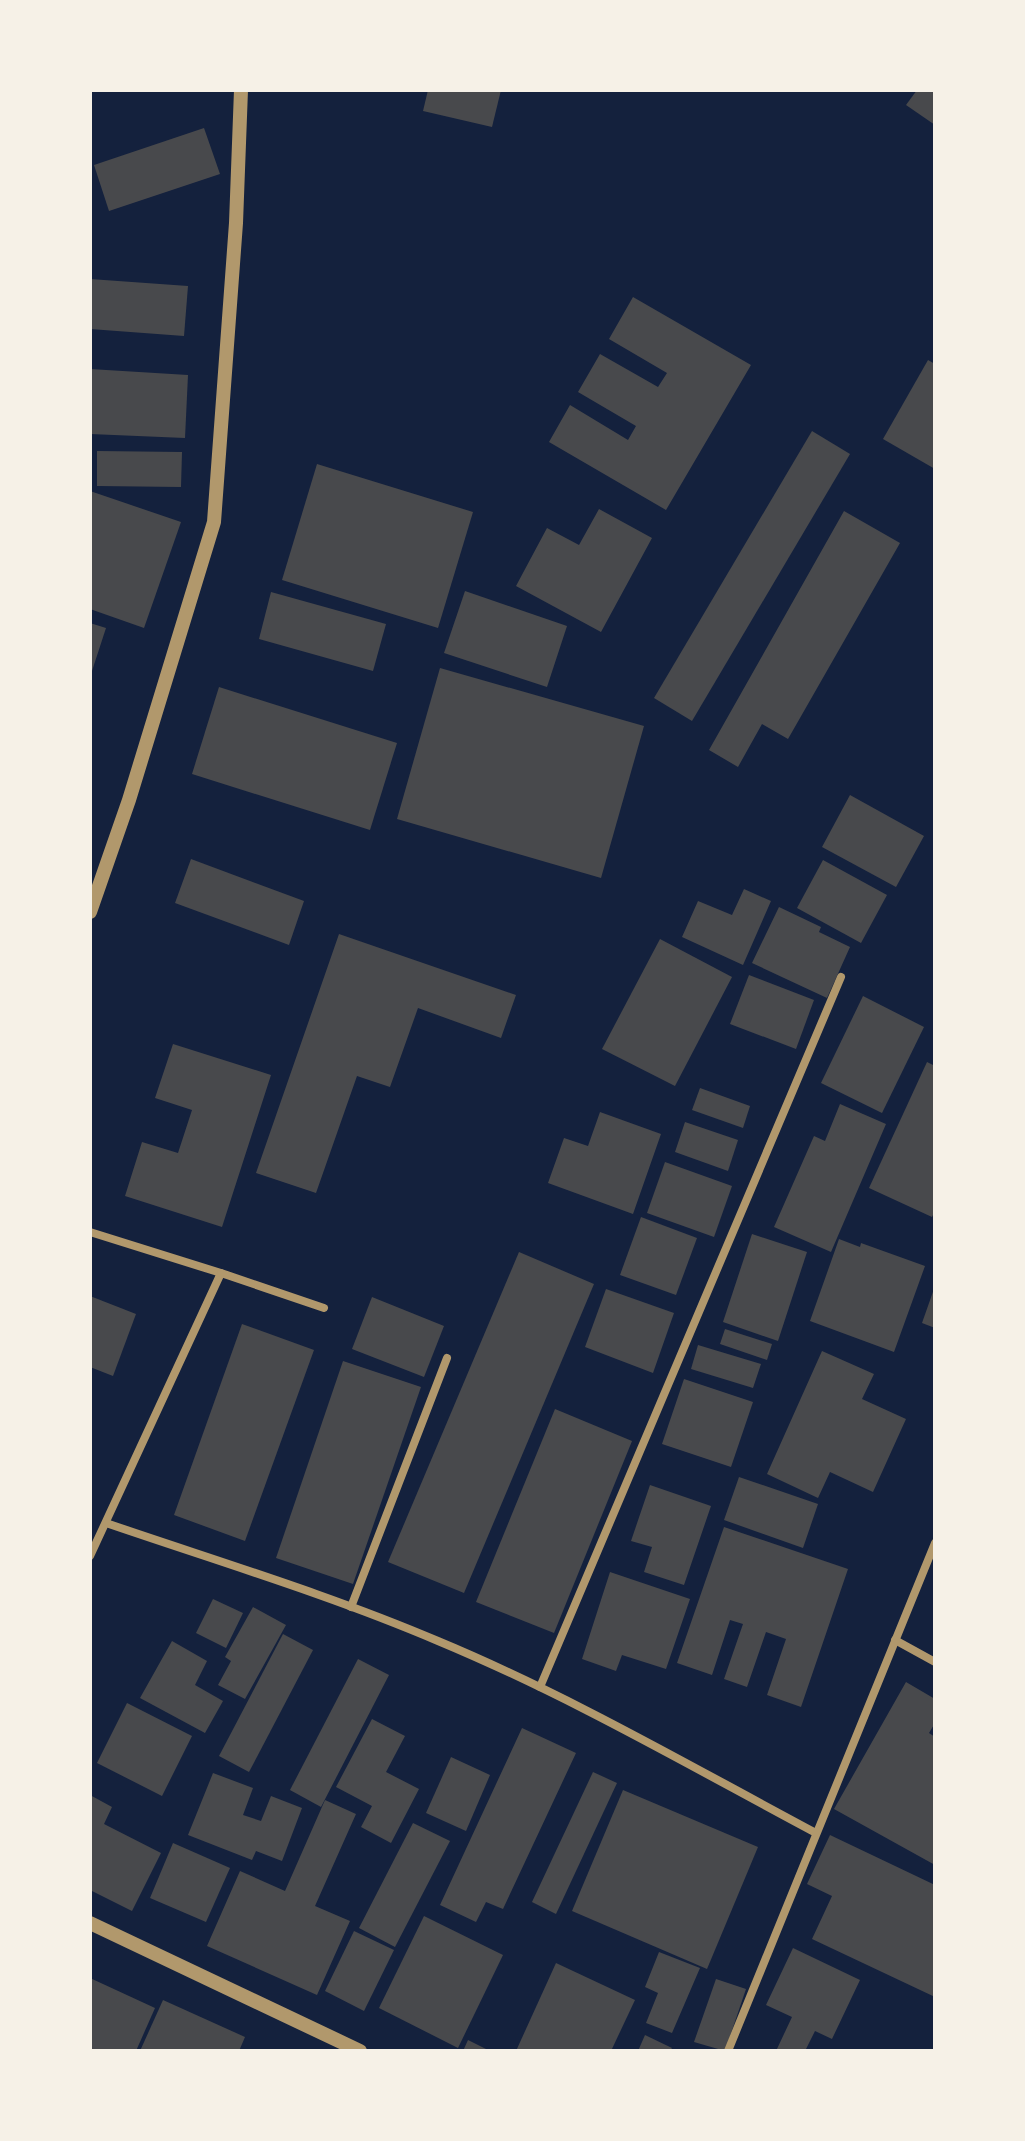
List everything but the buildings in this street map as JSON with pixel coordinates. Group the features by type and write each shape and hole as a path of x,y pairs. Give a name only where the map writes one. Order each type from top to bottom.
{"street":[{"path":"90,912 129,800 214,522 236,223 241,90"},
{"path":"540,1687 841,977"},
{"path":"90,1232 324,1308"},
{"path":"90,1556 221,1273"},
{"path":"351,1607 447,1358"},
{"path":"106,1523 438,1640 540,1687 816,1833"},
{"path":"728,2051 935,1543"},
{"path":"895,1640 935,1662"},
{"path":"90,1923 360,2051"}]}
